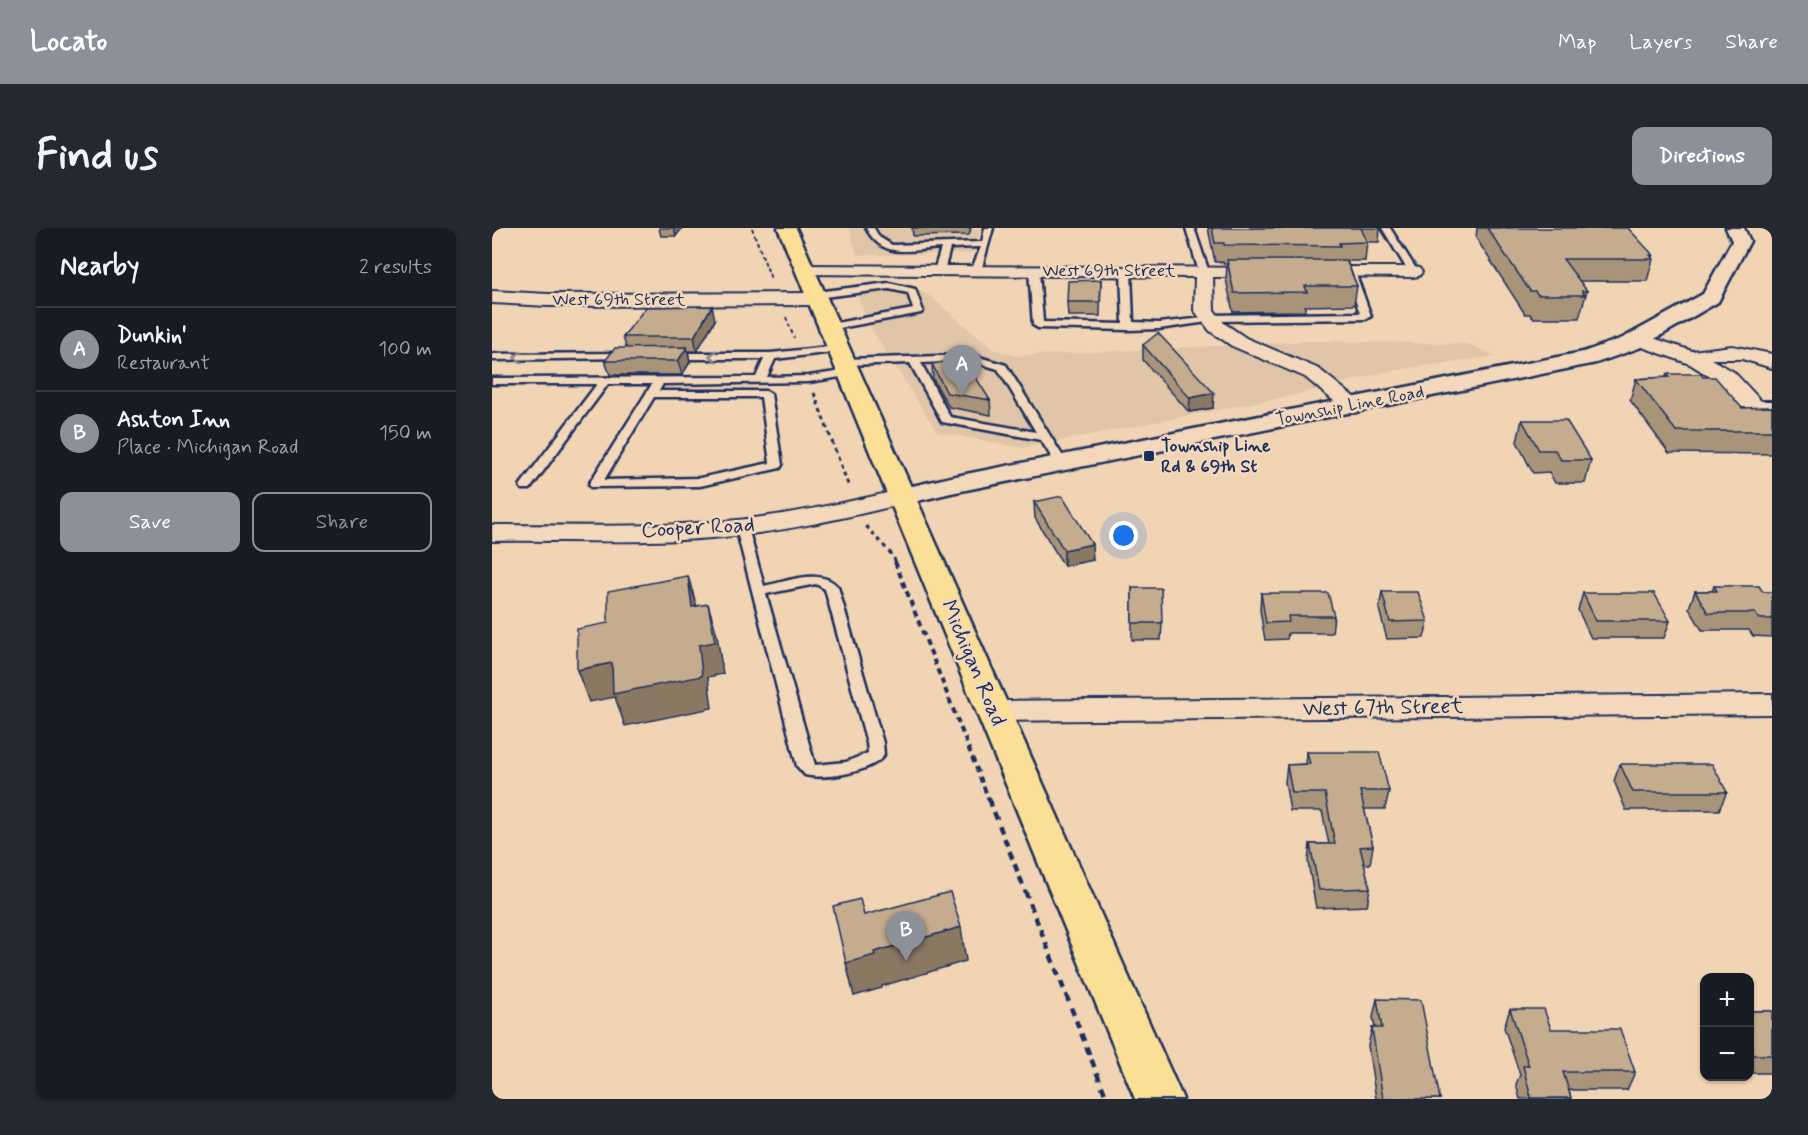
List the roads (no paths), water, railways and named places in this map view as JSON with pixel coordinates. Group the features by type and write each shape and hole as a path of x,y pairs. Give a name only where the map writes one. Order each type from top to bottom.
{"main road":[{"name":"Michigan Road","path":"787,228 1159,1099"},
{"name":"Township Line Road","path":"901,497 1578,360 1638,339 1711,298 1741,241 1735,228"}],"street":[{"name":"West 69th Street","path":"805,270 885,278 939,271 1413,272"},
{"path":"1204,272 1203,305 1209,319 1222,332 1239,342 1312,373 1354,406"},
{"name":"West 69th Street","path":"492,297 548,300 817,297"},
{"path":"1638,339 1690,358 1726,377 1755,408 1772,408"},
{"path":"1690,358 1712,352 1735,352 1758,354 1772,362"},
{"name":"Cooper Road","path":"492,533 742,528 805,518 901,497"},
{"name":"West 67th Street","path":"994,711 1772,704"}],"lane":[{"path":"870,228 876,239 890,248 986,244"},
{"path":"976,271 989,228"},
{"path":"1190,228 1204,272"},
{"path":"1386,228 1413,272"},
{"path":"939,271 946,247"},
{"path":"1034,271 1038,325 1159,326 1209,319 1366,316 1350,272"},
{"path":"1126,271 1128,325"},
{"path":"817,297 885,278 912,291 918,311 829,327"},
{"path":"760,380 771,356"},
{"path":"492,357 771,356 844,361 972,357 1002,366 1061,463"},
{"path":"914,360 946,420 1045,437"},
{"path":"492,381 809,379 844,361"},
{"path":"651,394 766,394 776,465 700,482 595,484 651,394 660,380"},
{"path":"526,486 605,381"},
{"path":"742,528 758,591 805,766 811,771 826,771 871,761 876,755 876,743 831,587 817,580 758,591"}],"place":[{"name":"Dunkin'","path":"962,395"},
{"name":"Township Line Rd & 69th St","path":"1149,456"},
{"name":"Ashton Inn","path":"906,961"}]}
